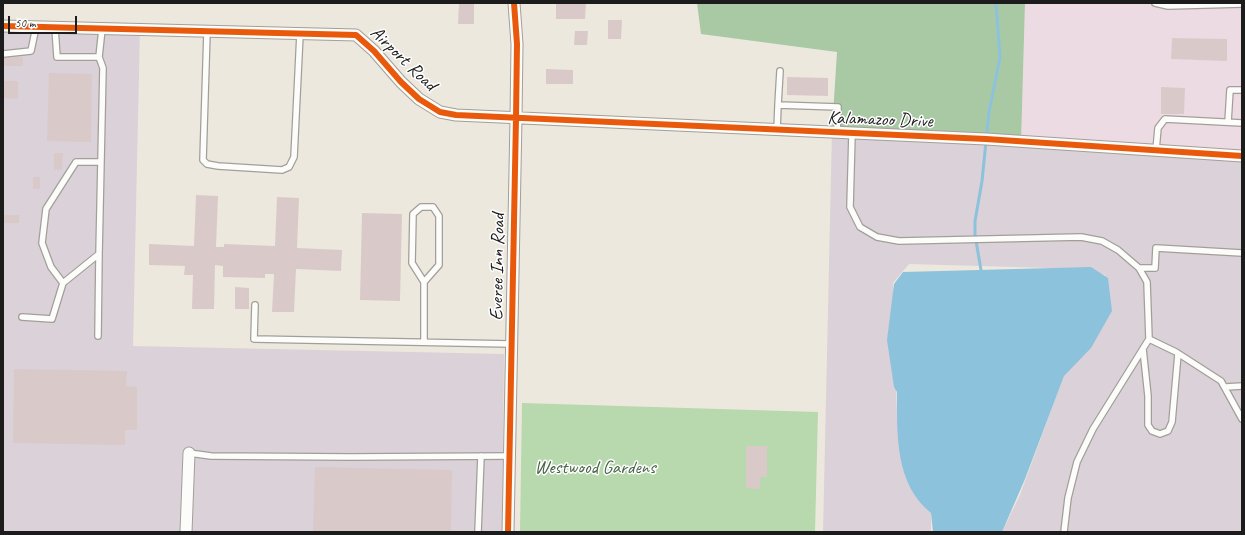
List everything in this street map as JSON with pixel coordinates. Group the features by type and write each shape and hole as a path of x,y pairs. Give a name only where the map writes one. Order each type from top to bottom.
{"street":[{"name":"Everee Inn Road","path":"508,532 517,44 514,3"},
{"name":"Airport Road","path":"3,26 356,35 374,51 415,94 440,112 516,118"},
{"name":"Kalamazoo Drive","path":"516,118 986,139 1242,156"},
{"path":"186,532 189,453"}],"lane":[{"path":"1155,3 1168,6 1242,4"},
{"path":"3,54 32,51 36,27"},
{"path":"55,28 57,57 99,57"},
{"path":"98,336 103,68 99,57 102,29"},
{"path":"207,32 203,160 207,164 218,166 282,170 290,167 294,157 300,34"},
{"path":"777,130 780,71"},
{"path":"1228,122 1230,90 1242,90"},
{"path":"778,105 838,107 838,133"},
{"path":"1156,150 1158,128 1165,119 1242,123"},
{"path":"852,134 850,207 860,227 877,237 899,241 1081,237 1102,241 1118,250 1139,268 1146,282 1149,339 1093,429 1077,462 1068,498 1064,532"},
{"path":"63,283 51,267 42,243 46,209 76,162 101,162"},
{"path":"424,282 439,265 439,216 433,207 421,207 413,214 412,263 424,282 424,342"},
{"path":"1139,268 1155,268 1156,248 1242,253"},
{"path":"22,317 52,319 63,283 99,254"},
{"path":"255,305 254,339 511,344"},
{"path":"1149,339 1178,354 1221,381 1226,387 1242,419"},
{"path":"1143,348 1148,396 1148,425 1152,431 1160,434 1168,431 1172,422 1178,354"},
{"path":"1226,387 1242,386"},
{"path":"189,453 211,456 509,456"},
{"path":"478,532 481,456"}],"shaded area":[{"path":"1025,3 1242,3 1242,150 1021,143"},
{"path":"3,25 140,27 133,346 504,354 502,532 3,532"},
{"path":"832,130 1021,143 1242,150 1242,532 1002,532 1020,495 1067,367 1108,313 1105,275 1086,269 909,264 893,283 897,417 918,483 931,513 931,532 823,532"}],"green space":[{"path":"697,3 1025,3 1021,143 832,130 837,52 701,34"},
{"name":"Westwood Gardens","path":"522,403 818,412 815,532 520,532"}],"water":[{"path":"1091,267 1108,278 1112,311 1091,348 1064,376 1025,479 1002,532 933,532 931,513 919,501 910,488 900,458 897,425 897,392 894,387 887,340 894,284 903,272"}],"building":[{"path":"459,3 474,3 474,24 458,24"},
{"path":"556,3 586,3 585,19 556,19"},
{"path":"608,20 622,20 621,39 608,39"},
{"path":"575,31 588,31 587,45 574,45"},
{"path":"1172,38 1227,39 1227,61 1171,59"},
{"path":"3,57 23,57 23,66 3,66"},
{"path":"546,69 573,70 573,84 546,84"},
{"path":"49,73 92,74 91,142 47,141"},
{"path":"787,77 828,78 828,96 787,95"},
{"path":"4,81 18,81 18,99 4,98"},
{"path":"1161,87 1185,88 1184,114 1161,114"},
{"path":"54,153 63,153 62,170 54,170"},
{"path":"33,177 40,177 40,189 33,189"},
{"path":"196,195 218,196 216,247 224,247 224,244 275,246 277,197 299,198 297,248 342,250 341,271 296,269 294,312 272,312 274,274 265,274 265,278 223,277 223,266 215,265 214,309 192,309 193,275 184,275 185,266 149,265 149,244 194,246"},
{"path":"362,213 402,214 400,301 360,300"},
{"path":"3,215 19,215 19,223 3,223"},
{"path":"235,287 249,288 249,309 235,309"},
{"path":"14,369 127,371 126,386 137,387 137,430 125,430 125,445 13,443"},
{"path":"746,446 767,446 767,477 760,477 760,489 746,488"},
{"path":"315,467 452,470 451,532 313,532"}],"waterway":[{"path":"981,270 975,235 975,221 982,181 989,112 1000,57 996,3"}],"cycle path":[{"path":"508,532 517,44 514,3"},
{"path":"3,26 356,35 374,51 401,82 419,99 440,112 456,115 986,139 1242,156"}]}
